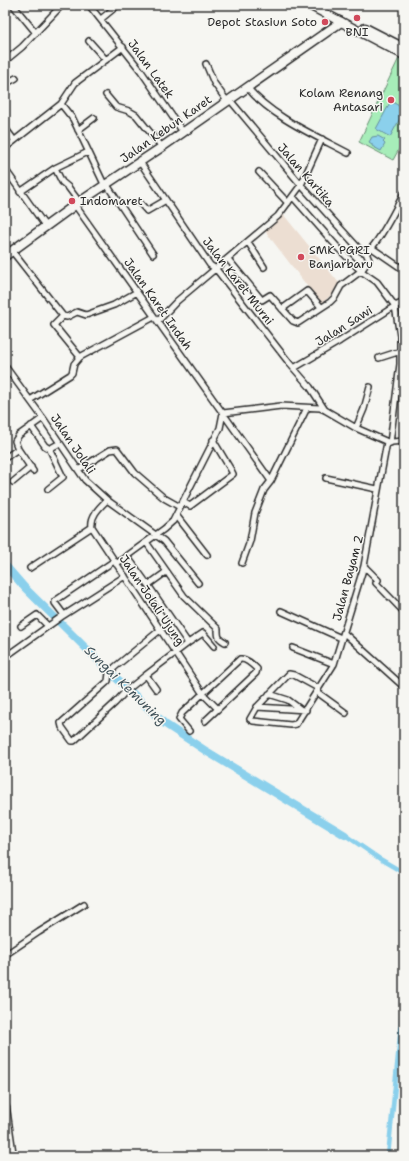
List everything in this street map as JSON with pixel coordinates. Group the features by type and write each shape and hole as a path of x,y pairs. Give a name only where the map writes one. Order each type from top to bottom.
{"main road":[{"path":"309,5 341,22 403,51"},
{"path":"320,5 403,51"},
{"name":"Jalan Kebun Karet","path":"5,256 341,22"},
{"path":"5,1108 12,1156"}],"street":[{"path":"13,5 36,33"},
{"path":"5,61 36,33 62,5"},
{"name":"Jalan Latek","path":"89,5 141,71 183,132"},
{"path":"101,19 118,5"},
{"path":"89,41 106,60"},
{"path":"5,148 61,104 75,83 123,47"},
{"name":"Jalan Kartika","path":"206,64 214,84 228,101 353,243 361,251 366,253"},
{"path":"5,84 16,78"},
{"path":"247,87 256,98 277,113 348,153"},
{"path":"106,95 116,107 136,115 162,147"},
{"path":"61,104 71,117 78,130 100,178 107,185 153,254"},
{"path":"78,130 94,118"},
{"path":"5,128 14,140"},
{"path":"30,400 70,375 74,364 80,357 156,319 228,260 278,216 301,185 322,139"},
{"path":"20,192 55,168 88,152"},
{"name":"Jalan Karet Murni","path":"140,162 210,265 216,269 310,387 325,410"},
{"name":"Jalan Karet Indah","path":"55,168 62,182 68,187 137,292 270,481"},
{"path":"5,169 46,227"},
{"path":"259,172 288,203"},
{"path":"228,260 262,300 270,295 296,324 335,297 341,286 361,271 369,260 366,253 372,248 390,220 404,194"},
{"path":"293,197 339,249 361,271 377,282 395,306"},
{"path":"140,203 147,210 166,200"},
{"path":"248,242 264,267"},
{"path":"372,248 404,270"},
{"path":"12,250 63,316"},
{"path":"282,309 307,291 321,308"},
{"path":"80,357 54,324 63,316 67,317 77,312 86,315 114,305 137,292"},
{"name":"Jalan Sawi","path":"294,368 395,306 404,302"},
{"name":"Jalan Bayam 2","path":"257,707 250,718 252,720 291,726 297,723 303,710 318,690 334,664 364,566 377,489 401,385 402,331 395,306"},
{"path":"379,358 402,350"},
{"name":"Jalan Jolali","path":"5,366 60,442 85,480 107,500 164,541 198,583"},
{"path":"356,428 364,409 370,387"},
{"path":"63,616 55,601 127,556 168,526 176,516 220,428 223,414 281,406 320,408 356,428 388,443 404,441"},
{"path":"242,563 250,541 255,513 264,490 307,408"},
{"path":"13,482 32,469 18,449 15,441 19,435 43,418"},
{"path":"31,426 45,446 50,449 63,477 48,489"},
{"path":"78,470 115,448 135,473 164,498 190,506 232,474 214,440"},
{"path":"50,449 60,442"},
{"path":"5,458 18,449"},
{"path":"326,478 377,489"},
{"path":"30,568 92,527 92,520 94,516 107,500"},
{"path":"176,516 207,555"},
{"name":"Jalan Jolali Ujung","path":"92,527 203,694 218,709"},
{"path":"146,542 166,572 187,599 218,629 218,638 225,642"},
{"path":"127,556 188,643"},
{"path":"364,566 378,580 376,583 404,612"},
{"path":"148,585 166,572"},
{"path":"5,657 48,626 124,576"},
{"path":"281,611 343,635 404,688"},
{"path":"21,626 38,615 48,626"},
{"path":"160,630 114,667 109,673 106,683 61,723 62,727 72,741 74,741 106,712 126,691 188,643 203,633 214,646"},
{"path":"293,648 334,664"},
{"path":"189,731 179,719 179,716 240,659 245,660 255,667 257,669 256,673 205,721"},
{"path":"257,707 285,677 291,673 318,690 346,713"},
{"path":"146,676 156,690"},
{"path":"269,694 288,700 303,710"},
{"path":"257,707 303,710"},
{"path":"5,955 84,904"}],"shaded area":[{"name":"SMK PGRI Banjarbaru","path":"283,214 339,283 332,294 321,304 265,231"}],"green space":[{"name":"Kolam Renang Antasari","path":"399,58 404,61 404,140 393,160 359,142"}],"water":[{"path":"391,101 404,109 404,111 390,137 376,129"},
{"path":"378,136 385,140 383,142 385,144 381,151 372,146 369,142 372,137"}],"waterway":[{"name":"Sungai Kemuning","path":"5,565 25,588 165,724 206,751 345,835"},
{"path":"345,835 380,859 404,873"},
{"path":"388,1156 404,996"}],"place":[{"name":"BNI","path":"357,18"},
{"name":"Depot Stasiun Soto","path":"325,22"},
{"name":"Kolam Renang Antasari","path":"391,100"},
{"name":"Indomaret","path":"72,201"},
{"name":"SMK PGRI Banjarbaru","path":"301,257"}]}
